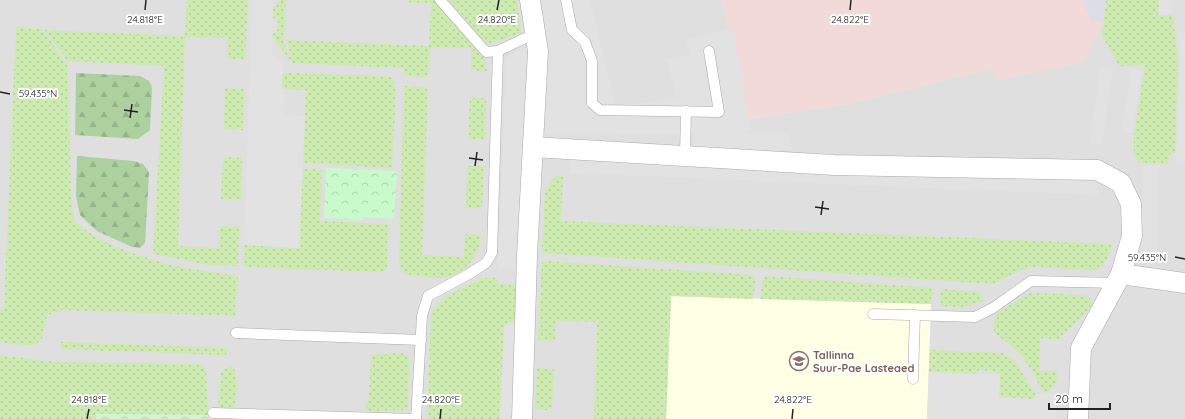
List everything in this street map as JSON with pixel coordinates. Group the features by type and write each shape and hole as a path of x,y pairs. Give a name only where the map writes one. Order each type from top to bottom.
{"street":[{"path":"522,419 527,256 538,51 530,0"},
{"path":"533,148 834,164 1096,170 1121,183 1131,204 1132,236 1118,279 1081,348 1078,419"},
{"path":"1118,279 1185,283"}],"lane":[{"path":"440,0 486,52 498,51 536,33"},
{"path":"566,0 572,30 586,42 592,61 592,103 600,110 718,112 709,51"},
{"path":"213,413 416,419 422,316 428,296 469,274 486,262 492,253 498,51"},
{"path":"685,156 686,111"},
{"path":"873,314 975,317 993,308 1031,281 1118,279"},
{"path":"913,379 915,315"},
{"path":"236,333 421,340"}],"shaded area":[{"path":"0,0 722,0 749,119 853,103 990,69 1113,0 1185,0 1185,419 0,419"},
{"path":"252,0 273,0 272,56 283,63 282,88 285,89 284,115 305,116 299,248 244,245"},
{"path":"539,0 590,0 616,108 676,97 667,59 690,54 686,40 733,28 751,132 721,133 788,133 792,150 694,150 694,133 542,134"},
{"path":"722,0 1113,0 1085,62 996,81 990,69 853,103 749,119"},
{"path":"1084,0 1106,0 1103,21 1092,22"},
{"path":"1159,0 1172,0 1172,14 1159,14"},
{"path":"1179,32 1185,33 1185,165 1176,163 1180,63"},
{"path":"530,46 519,269 498,268 506,59 522,47"},
{"path":"1100,67 1113,69 1102,145 1090,143"},
{"path":"1131,68 1142,70 1132,133 1122,131"},
{"path":"570,156 1098,177 1098,195 570,173"},
{"path":"1143,165 1158,165 1157,262 1141,262"},
{"name":"Tallinna Suur-Pae Lasteaed","path":"671,296 931,304 927,419 666,419"},
{"path":"504,325 518,326 514,419 500,419"},
{"path":"929,372 1000,375 999,397 1032,399 1044,393 1057,393 1056,419 927,419"}],"green space":[{"path":"187,0 248,0 245,60 227,59 227,38 185,37 178,246 219,248 220,226 239,227 238,266 209,265 153,254 164,66 68,61 44,30 185,36"},
{"path":"280,0 286,0 284,42 291,60 288,42 286,40 429,46 431,3 406,2 407,0 434,0 484,59 487,71 471,70 471,48 430,47 428,77 404,76 404,68 292,63 272,36 272,34 277,33 278,18 272,18 273,8"},
{"path":"449,0 517,0 521,34 487,44"},
{"path":"1106,0 1159,0 1158,15 1173,15 1178,64 1175,153 1170,153 1168,164 1139,163 1134,153 1134,136 1145,65 1119,66 1102,35"},
{"path":"16,27 42,29 68,66 71,197 74,221 99,239 123,250 171,265 238,275 235,316 62,310 47,315 42,339 35,345 0,342 0,309 4,309"},
{"path":"76,73 140,76 149,81 152,87 150,130 138,139 75,135"},
{"path":"283,73 387,76 392,78 396,88 392,168 303,163 306,90 282,89"},
{"path":"404,86 428,87 422,255 464,257 465,234 481,235 478,250 469,264 457,273 442,278 404,274 400,266"},
{"path":"225,88 245,89 243,130 224,129"},
{"path":"470,98 486,98 485,140 468,139"},
{"path":"77,156 134,161 143,164 149,172 145,243 140,248 132,247 97,231 80,215 76,196"},
{"path":"223,157 242,158 241,199 221,199"},
{"path":"467,166 484,166 482,208 466,208"},
{"path":"326,168 397,171 394,219 363,217 362,220 324,218"},
{"path":"303,169 322,170 320,221 389,224 387,269 380,272 243,267 244,245 299,248"},
{"path":"558,175 563,175 561,221 1113,244 1102,266 1094,270 1031,267 1021,270 993,284 544,253 542,249 545,192 552,180"},
{"path":"542,262 753,275 756,279 753,299 671,296 666,419 594,419 597,322 556,321 555,340 538,341"},
{"path":"766,276 933,288 934,290 931,304 760,299 763,279"},
{"path":"479,278 498,278 497,284 520,285 517,319 504,326 500,419 427,419 431,314 439,302 457,290 477,281"},
{"path":"942,289 980,292 984,300 968,306 940,306 940,293"},
{"path":"1030,293 1084,295 1090,298 1091,305 1085,314 1058,339 1040,338 1039,371 1057,371 1056,381 1047,393 1043,393 1032,370 1021,355 994,332 995,314"},
{"path":"61,342 228,348 226,355 61,349"},
{"path":"930,350 1004,353 1016,362 1037,397 1032,399 999,397 1000,375 996,371 978,370 977,374 929,372"},
{"path":"401,353 409,357 408,410 365,411 369,396 371,355"},
{"path":"0,355 54,362 200,364 204,366 206,371 208,415 96,414 96,419 0,419"},
{"path":"231,366 236,372 237,390 235,408 226,409 218,406 221,373"},
{"path":"537,368 554,369 552,409 535,409"},
{"path":"96,414 208,415 208,419 96,419"}],"place":[{"name":"Tallinna Suur-Pae Lasteaed","path":"799,361"}]}
